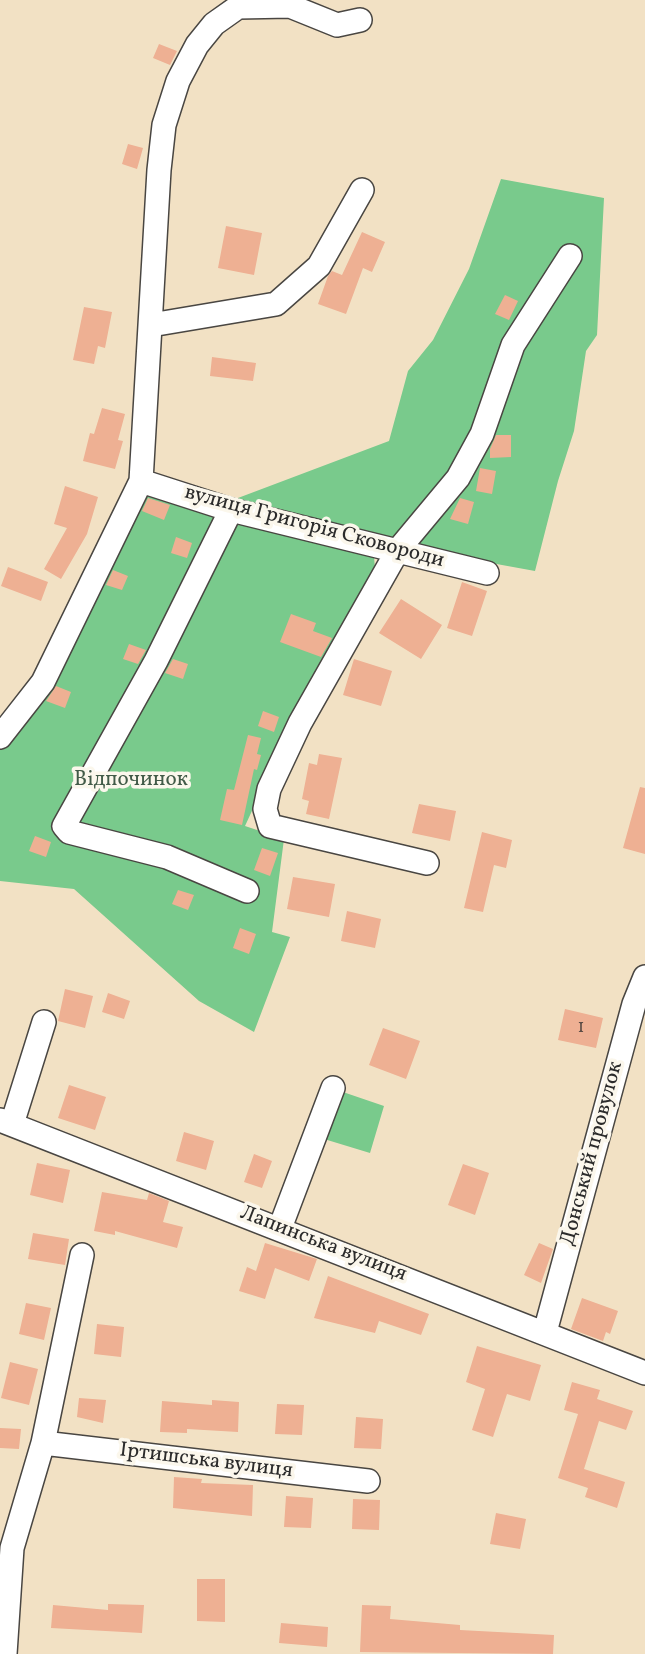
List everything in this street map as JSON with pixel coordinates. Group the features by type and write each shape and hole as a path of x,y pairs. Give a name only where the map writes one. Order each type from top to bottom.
{"street":[{"path":"0,737 43,682 141,481 164,125 178,81 197,45 214,24 238,7 290,6 337,25 360,20"},
{"path":"151,326 276,304 319,266 362,190"},
{"path":"427,863 271,826 265,809 269,789 300,723 398,550 457,478 482,434 513,345 570,256"},
{"name":"вулиця Григорія Сковороди","path":"141,481 231,510 487,573"},
{"path":"231,510 156,661 64,827 69,832 167,857 247,891"},
{"name":"Донський провулок","path":"545,1332 634,1004 645,977"},
{"path":"6,1122 44,1023"},
{"path":"280,1228 333,1088"},
{"name":"Лапинська вулиця","path":"6,1122 645,1373"},
{"path":"5,1654 12,1548 43,1443 82,1255"},
{"name":"Іртишська вулиця","path":"43,1443 368,1481"}],"green space":[{"path":"501,179 604,198 597,335 586,351 574,431 535,571 425,551 230,501 389,441 408,371 433,340 469,269"},
{"name":"Відпочинок","path":"143,490 205,508 216,520 236,521 374,556 375,569 286,737 245,826 284,839 272,932 290,937 254,1032 199,1001 74,889 0,881 0,750 35,708"},
{"path":"340,1091 384,1106 370,1153 324,1139"}],"building":[{"path":"159,44 177,51 170,65 153,58"},
{"path":"128,144 143,148 137,169 122,164"},
{"path":"226,226 262,233 254,275 218,268"},
{"path":"362,232 385,242 372,272 363,268 346,314 318,304 328,276 332,271 342,275"},
{"path":"505,295 518,301 509,320 495,314"},
{"path":"84,307 112,312 105,348 98,346 94,364 73,360"},
{"path":"212,357 256,363 253,381 210,376"},
{"path":"102,408 125,414 118,440 123,441 115,469 83,461 90,433 94,434"},
{"path":"496,435 511,435 511,457 490,458 490,449"},
{"path":"480,468 496,471 492,494 476,491"},
{"path":"65,486 98,497 87,534 61,579 44,569 67,528 54,524"},
{"path":"148,498 170,505 164,520 142,511"},
{"path":"460,498 474,502 468,524 450,519"},
{"path":"176,537 192,543 187,558 171,553"},
{"path":"8,567 48,582 41,601 1,586"},
{"path":"113,570 128,576 122,590 106,585"},
{"path":"462,582 487,591 472,636 447,628"},
{"path":"401,599 442,625 421,659 379,633"},
{"path":"291,614 316,623 313,631 332,638 321,657 280,642"},
{"path":"129,644 146,650 138,664 123,659"},
{"path":"173,659 188,664 183,679 165,673"},
{"path":"354,659 392,671 381,706 343,695"},
{"path":"56,686 71,692 65,708 46,701"},
{"path":"263,711 279,717 274,732 258,726"},
{"path":"248,735 261,738 257,754 261,755 257,770 254,769 242,825 220,820 227,789 234,790"},
{"path":"319,754 342,758 329,819 306,814 309,801 302,799 309,763 317,765"},
{"path":"640,787 645,788 645,854 623,848"},
{"path":"419,804 456,811 450,841 412,833"},
{"path":"482,832 512,840 506,868 494,865 483,912 464,908"},
{"path":"35,836 51,842 46,857 29,851"},
{"path":"262,848 278,853 270,876 254,870"},
{"path":"293,877 335,884 329,917 287,909"},
{"path":"178,890 194,895 188,910 172,904"},
{"path":"347,911 381,919 375,948 341,941"},
{"path":"240,928 256,934 249,954 233,948"},
{"path":"65,989 93,996 85,1028 58,1021"},
{"path":"108,993 130,1001 124,1019 102,1012"},
{"path":"565,1009 603,1018 596,1048 558,1040"},
{"path":"383,1028 420,1041 406,1079 369,1065"},
{"path":"69,1085 106,1097 95,1130 58,1118"},
{"path":"184,1132 214,1141 206,1170 176,1161"},
{"path":"254,1154 272,1161 262,1188 244,1182"},
{"path":"37,1163 70,1170 63,1203 30,1195"},
{"path":"463,1164 489,1173 475,1215 448,1205"},
{"path":"102,1192 147,1200 149,1193 169,1201 163,1222 183,1227 177,1248 115,1231 115,1235 94,1231"},
{"path":"33,1233 69,1239 65,1265 28,1259"},
{"path":"265,1243 317,1259 309,1281 275,1268 265,1299 239,1291 247,1267 256,1271"},
{"path":"539,1243 553,1249 541,1283 524,1275"},
{"path":"328,1276 429,1314 421,1335 379,1321 375,1333 314,1318"},
{"path":"582,1298 618,1311 610,1334 606,1332 603,1341 571,1329"},
{"path":"26,1303 51,1308 44,1340 19,1334"},
{"path":"97,1324 124,1327 121,1357 94,1354"},
{"path":"477,1346 541,1365 530,1401 507,1394 493,1437 472,1430 485,1389 466,1382"},
{"path":"10,1362 38,1369 29,1405 1,1398"},
{"path":"572,1382 600,1390 597,1399 633,1411 626,1430 599,1421 584,1469 625,1482 617,1508 585,1497 588,1488 558,1478 578,1414 564,1410"},
{"path":"79,1398 106,1400 103,1423 77,1417"},
{"path":"212,1400 239,1402 238,1432 187,1429 187,1433 160,1432 162,1401 212,1405"},
{"path":"277,1404 304,1405 302,1435 275,1434"},
{"path":"356,1417 383,1419 381,1449 354,1448"},
{"path":"0,1428 21,1429 19,1449 0,1448"},
{"path":"174,1477 202,1479 201,1483 253,1485 252,1516 173,1508"},
{"path":"286,1496 313,1498 311,1528 284,1527"},
{"path":"353,1499 380,1500 379,1530 352,1529"},
{"path":"496,1513 526,1519 520,1549 490,1544"},
{"path":"197,1579 225,1579 225,1622 197,1621"},
{"path":"108,1604 144,1605 142,1633 51,1628 53,1605 108,1610"},
{"path":"362,1605 391,1606 390,1619 460,1625 460,1630 554,1635 553,1654 360,1652"},
{"path":"281,1623 328,1627 327,1647 279,1643"}]}
